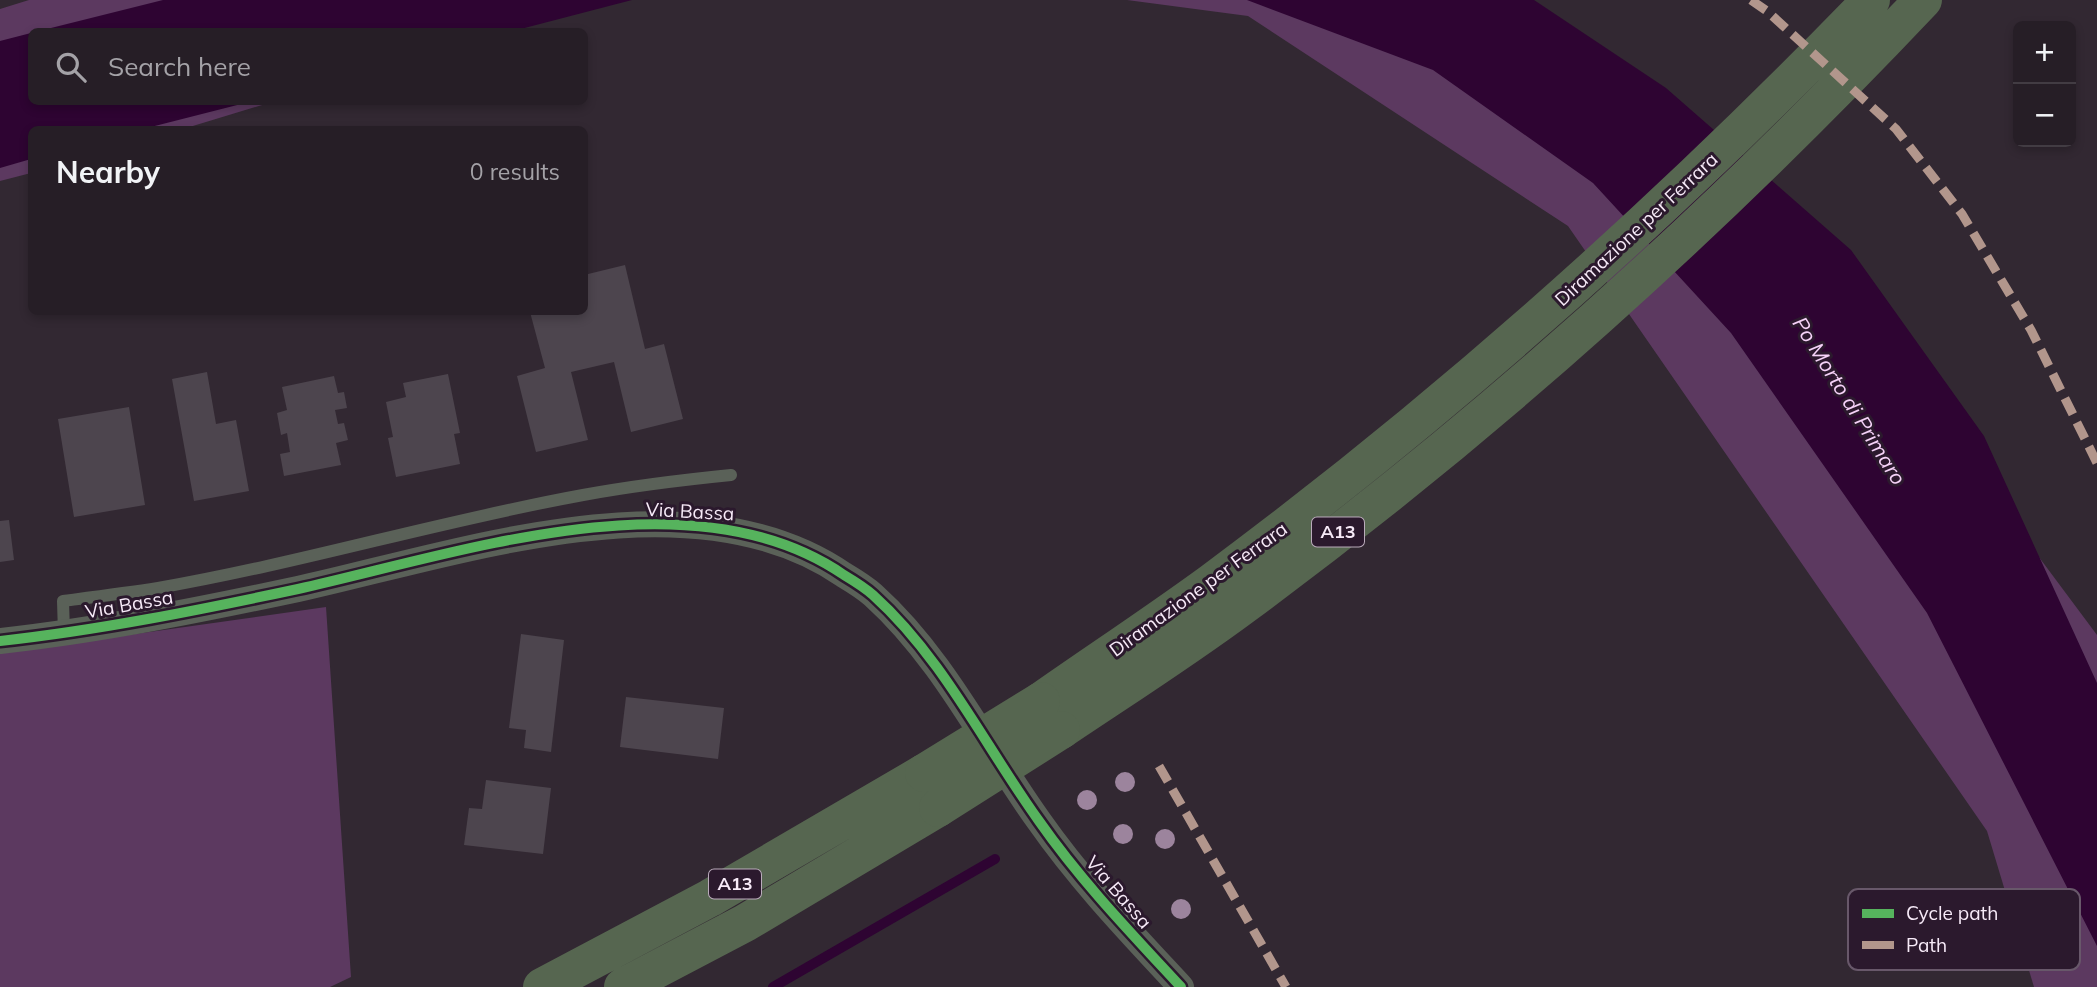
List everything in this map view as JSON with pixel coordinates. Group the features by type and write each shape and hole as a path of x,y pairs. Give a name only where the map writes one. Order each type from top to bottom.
{"highway":[{"name":"Diramazione per Ferrara","path":"623,987 746,923 938,808 1210,583 1469,379 1733,140 1871,0"},
{"name":"Diramazione per Ferrara","path":"542,987 710,898 924,773 1159,664 1264,590 1458,436 1601,314 1769,157 1912,11"}],"street":[{"name":"Via Bassa","path":"0,641 180,614 297,574 527,536 536,520 590,528 650,525 745,531 787,544 829,564 870,592 900,621 943,676 1038,820 1076,872 1181,987"}],"lane":[{"name":"Via Bassa","path":"536,520 657,483 731,475"}],"shaded area":[{"path":"29,0 597,0 506,28 28,28 28,105 262,105 193,126 28,126 28,174 0,181 0,9"},
{"path":"1127,0 1532,0 1766,191 2097,635 2097,987 2034,987 2029,970 2080,970 2080,889 2004,889 1987,831 1568,226 1248,16"},
{"path":"326,607 351,977 330,987 0,987 0,653"}],"water":[{"path":"163,0 632,0 525,28 51,28"},
{"name":"Po Morto di Primaro","path":"1247,0 1534,0 1666,88 1851,250 1984,436 2097,683 2097,946 2080,913 2080,889 2068,889 1927,613 1731,333 1593,183 1433,70"},
{"path":"28,34 28,105 237,105 155,126 28,126 28,160 0,168 0,41"}],"building":[{"path":"625,265 645,349 664,344 683,419 631,432 614,362 571,372 588,440 536,452 517,376 545,368 531,315 588,315 588,274"},
{"path":"207,372 216,424 236,420 249,491 194,501 172,379"},
{"path":"448,374 460,433 454,434 460,464 396,477 388,438 393,437 386,402 406,397 403,383"},
{"path":"334,376 338,393 344,392 347,408 335,410 338,424 344,423 348,440 336,443 341,465 284,476 280,454 290,452 287,433 281,435 277,413 287,410 282,387"},
{"path":"129,407 145,505 74,517 58,419"},
{"path":"9,520 14,560 0,562 0,521"},
{"path":"521,634 564,640 551,752 524,748 526,730 509,728"},
{"path":"626,697 724,708 718,759 620,747"},
{"path":"486,780 551,788 543,854 464,845 469,808 482,809"}],"waterway":[{"path":"773,987 995,859"}],"marked path":[{"path":"1751,0 1767,11 1896,129 1962,214 2031,330 2097,463"},
{"path":"1159,766 1286,987"}],"cycle path":[{"path":"0,641 187,612 503,541 576,530 648,524 718,528 784,544 859,584 898,620 942,674 1055,843 1107,906 1181,987"}]}
